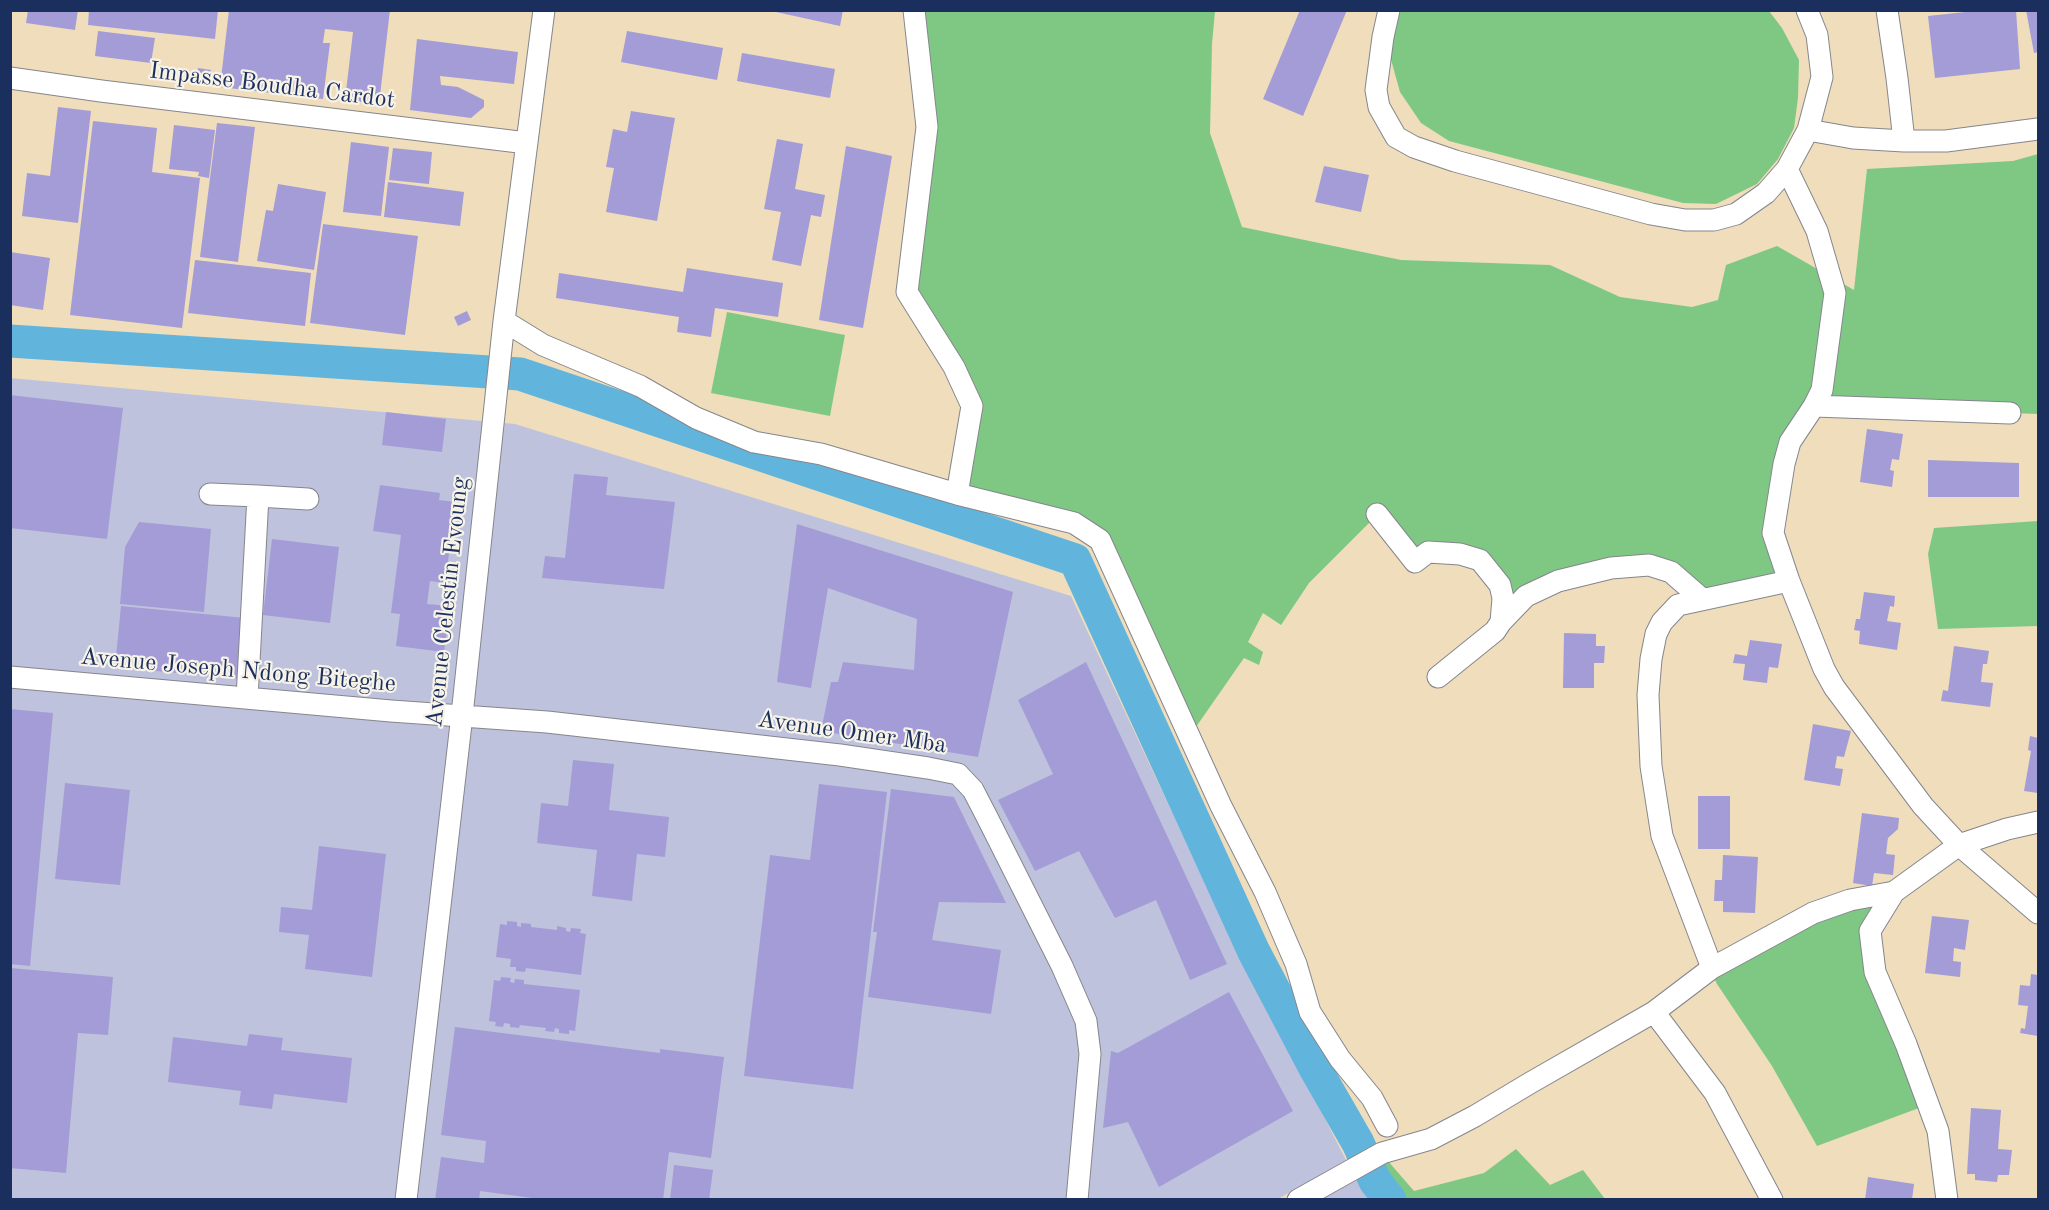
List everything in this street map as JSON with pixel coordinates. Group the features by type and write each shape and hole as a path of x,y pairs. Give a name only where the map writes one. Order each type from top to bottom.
{"street":[{"name":"Avenue Celestin Evoung","path":"406,1200 462,715 504,321 544,10"},
{"path":"914,10 927,127 907,292 954,367 972,406 957,494"},
{"path":"1389,10 1376,90 1378,107 1396,137 1414,147 1455,161 1650,214 1685,220 1714,220 1736,214 1766,193 1787,169 1808,130 1822,77 1817,35 1807,10"},
{"path":"1887,10 1904,141"},
{"name":"Impasse Boudha Cardot","path":"10,78 527,142"},
{"path":"1808,130 1853,138 1946,141 2038,129"},
{"path":"1787,169 1817,231 1835,293 1822,390 1790,442 1784,464 1773,533 1789,581 1824,669 1834,687 1923,806 1959,844 2038,913"},
{"path":"504,321 543,345 640,386 696,418 754,442 821,454 957,494 1074,523 1100,540 1221,806 1265,892 1296,964 1310,1012 1340,1059 1372,1098 1387,1126"},
{"path":"1814,406 2010,413"},
{"path":"210,494 308,499"},
{"path":"247,698 258,496"},
{"path":"1377,514 1415,562 1428,552 1460,554 1480,560 1500,585 1503,598 1501,622"},
{"path":"1438,677 1495,631 1526,596 1558,580 1611,568 1649,565 1671,572 1702,599"},
{"path":"1712,968 1662,837 1651,766 1648,695 1651,659 1656,634 1662,621 1678,605 1789,581"},
{"name":"Avenue Joseph Ndong Biteghe","path":"10,677 462,715"},
{"name":"Avenue Omer Mba","path":"462,715 547,722 840,755 958,774 973,790 983,808 1062,966 1086,1021 1090,1054 1077,1200"},
{"path":"1947,1200 1938,1131 1906,1044 1875,972 1870,931 1894,892 1959,844 2038,822"},
{"path":"1298,1200 1382,1153 1431,1139 1475,1116 1654,1012 1712,968 1813,913 1850,900 1894,892"},
{"path":"1654,1012 1715,1093 1772,1200"}],"shaded area":[{"path":"10,378 515,424 1071,596 1205,883 1346,1160 1276,1200 11,1199"},
{"path":"1359,1179 1374,1199 1321,1200"}],"green space":[{"path":"914,11 1215,11 1210,133 1242,227 1401,260 1550,265 1620,297 1692,307 1718,300 1726,265 1777,246 1854,290 1867,169 2013,161 2038,154 2038,414 1814,406 1790,442 1773,533 1789,581 1702,599 1649,565 1503,598 1480,560 1415,562 1377,515 1309,583 1281,625 1263,613 1248,642 1263,652 1259,665 1244,658 1189,737 1100,540 957,494 972,406 907,292 927,127"},
{"path":"1399,11 1769,11 1782,28 1799,60 1794,128 1778,159 1757,184 1716,204 1683,203 1449,141 1421,123 1400,92 1390,56"},
{"path":"727,312 845,335 830,416 711,393"},
{"path":"2038,521 2038,626 1938,629 1928,554 1934,528"},
{"path":"1894,892 1870,931 1927,1105 1817,1146 1772,1066 1710,970 1765,938"},
{"path":"1516,1149 1550,1185 1583,1170 1605,1199 1374,1199 1359,1179 1388,1161 1414,1191 1484,1173"}],"building":[{"path":"28,10 78,10 75,30 26,23"},
{"path":"89,10 218,10 215,39 88,25"},
{"path":"229,10 390,10 379,104 345,100 353,32 325,29 323,43 330,43 323,99 220,87"},
{"path":"767,10 843,10 840,26"},
{"path":"1300,10 1347,10 1303,116 1263,99"},
{"path":"1984,10 2016,10 2020,69 1935,78 1928,16"},
{"path":"2026,10 2038,10 2038,52 2034,53"},
{"path":"98,31 155,38 151,63 95,56"},
{"path":"627,31 723,48 717,80 621,62"},
{"path":"417,39 518,52 514,84 440,76 441,85 458,87 484,100 484,107 471,118 410,110"},
{"path":"742,53 835,69 830,98 737,81"},
{"path":"198,68 211,70 209,86 195,84"},
{"path":"58,107 91,111 78,223 22,216 27,173 50,176"},
{"path":"631,111 675,118 657,221 606,212 614,168 606,167 613,129 627,132"},
{"path":"93,121 157,128 152,172 200,178 182,328 70,315"},
{"path":"217,123 255,127 238,262 200,257"},
{"path":"174,125 215,130 209,178 198,176 199,172 169,169"},
{"path":"777,139 803,144 795,189 825,195 821,217 811,215 801,266 772,260 781,212 764,209"},
{"path":"351,142 389,147 381,216 343,212"},
{"path":"846,146 892,156 863,328 819,320"},
{"path":"393,148 432,152 429,184 389,180"},
{"path":"1324,166 1369,175 1361,212 1315,202"},
{"path":"388,182 464,192 460,226 384,217"},
{"path":"278,184 326,192 314,270 257,261 266,210 273,211"},
{"path":"323,224 418,236 405,335 310,323"},
{"path":"10,252 50,258 43,310 10,305"},
{"path":"195,260 311,273 305,326 188,313"},
{"path":"687,268 783,283 778,317 715,308 711,337 677,332 679,317 556,298 559,273 683,292"},
{"path":"467,311 471,320 458,326 454,317"},
{"path":"10,395 123,408 107,539 10,528"},
{"path":"386,412 446,419 442,452 382,445"},
{"path":"1867,429 1903,434 1899,460 1892,459 1890,470 1894,471 1892,487 1860,482"},
{"path":"1928,460 2019,463 2019,497 1928,497"},
{"path":"574,474 608,477 606,495 675,502 664,589 542,578 545,556 565,558"},
{"path":"380,485 440,493 439,500 456,502 445,583 430,581 427,604 450,606 444,652 396,646 400,614 391,613 401,535 373,531"},
{"path":"139,522 211,529 204,612 120,604 125,547"},
{"path":"797,524 1013,592 978,757 821,731 831,682 838,682 843,662 914,670 917,619 828,588 811,688 777,682"},
{"path":"272,539 339,547 330,623 263,615"},
{"path":"1864,592 1895,596 1894,607 1890,606 1887,621 1901,623 1897,650 1859,644 1860,631 1854,630 1856,619 1860,619"},
{"path":"121,606 245,618 240,679 115,667"},
{"path":"1564,633 1596,634 1596,646 1605,646 1604,663 1594,663 1594,688 1563,688"},
{"path":"1750,640 1782,644 1778,668 1769,667 1767,683 1743,680 1745,664 1733,663 1735,654 1747,656"},
{"path":"1954,646 1989,651 1987,664 1983,664 1981,682 1993,683 1990,707 1941,701 1943,690 1948,691"},
{"path":"1086,662 1227,964 1190,980 1156,900 1115,918 1079,851 1035,871 998,800 1053,774 1018,700"},
{"path":"10,709 53,713 30,966 10,964"},
{"path":"1813,724 1851,731 1844,757 1837,756 1835,768 1843,769 1840,786 1804,780"},
{"path":"2030,736 2038,738 2038,793 2024,791 2031,751 2028,750"},
{"path":"573,760 614,764 609,810 669,817 665,857 637,854 632,901 592,896 597,850 537,843 541,803 568,806"},
{"path":"65,783 130,790 120,885 55,879"},
{"path":"819,784 887,792 853,1089 744,1076 770,855 810,860"},
{"path":"891,789 954,797 1006,903 939,902 932,940 1001,950 991,1014 868,997 877,932 873,932"},
{"path":"1698,796 1730,796 1730,849 1698,849"},
{"path":"1862,813 1899,818 1898,829 1888,838 1886,854 1895,855 1893,875 1874,873 1872,886 1853,883"},
{"path":"319,846 386,854 372,977 305,969 309,935 279,932 281,907 312,910"},
{"path":"1723,855 1758,857 1755,913 1723,912 1723,901 1714,901 1715,880 1722,880"},
{"path":"1932,916 1969,920 1965,950 1954,948 1953,961 1961,962 1960,977 1925,973"},
{"path":"507,921 517,922 517,926 521,927 521,923 531,924 531,927 557,930 557,926 566,928 566,931 570,932 571,928 581,929 580,933 586,934 581,975 526,968 525,972 516,971 516,967 510,967 511,959 496,957 500,924 507,925"},
{"path":"10,968 113,977 108,1035 78,1033 66,1173 10,1168"},
{"path":"2031,974 2038,975 2038,1036 2020,1033 2021,1028 2025,1029 2028,1006 2018,1005 2020,985 2030,986"},
{"path":"501,977 511,978 510,982 514,983 515,979 524,980 524,984 580,990 575,1031 569,1030 569,1034 559,1033 559,1029 555,1028 554,1032 545,1031 546,1028 520,1025 519,1028 510,1027 510,1024 504,1023 503,1027 495,1026 496,1022 489,1021 494,980 500,981"},
{"path":"1229,992 1293,1111 1159,1187 1128,1122 1103,1128 1111,1051 1118,1053"},
{"path":"455,1027 660,1053 660,1049 724,1057 711,1158 669,1152 663,1200 547,1200 480,1191 479,1200 435,1200 441,1157 484,1163 486,1141 441,1135"},
{"path":"249,1034 283,1038 281,1050 352,1058 347,1103 274,1094 272,1109 239,1105 241,1091 168,1082 173,1037 247,1046"},
{"path":"1971,1108 2001,1110 1998,1149 2012,1150 2009,1175 1998,1175 1997,1182 1975,1180 1975,1174 1967,1174"},
{"path":"674,1165 713,1170 709,1200 670,1200"},
{"path":"1868,1177 1914,1184 1912,1200 1865,1200"}],"waterway":[{"path":"10,341 520,374 1075,560 1254,952 1315,1068 1358,1143 1375,1181 1390,1200"}]}
